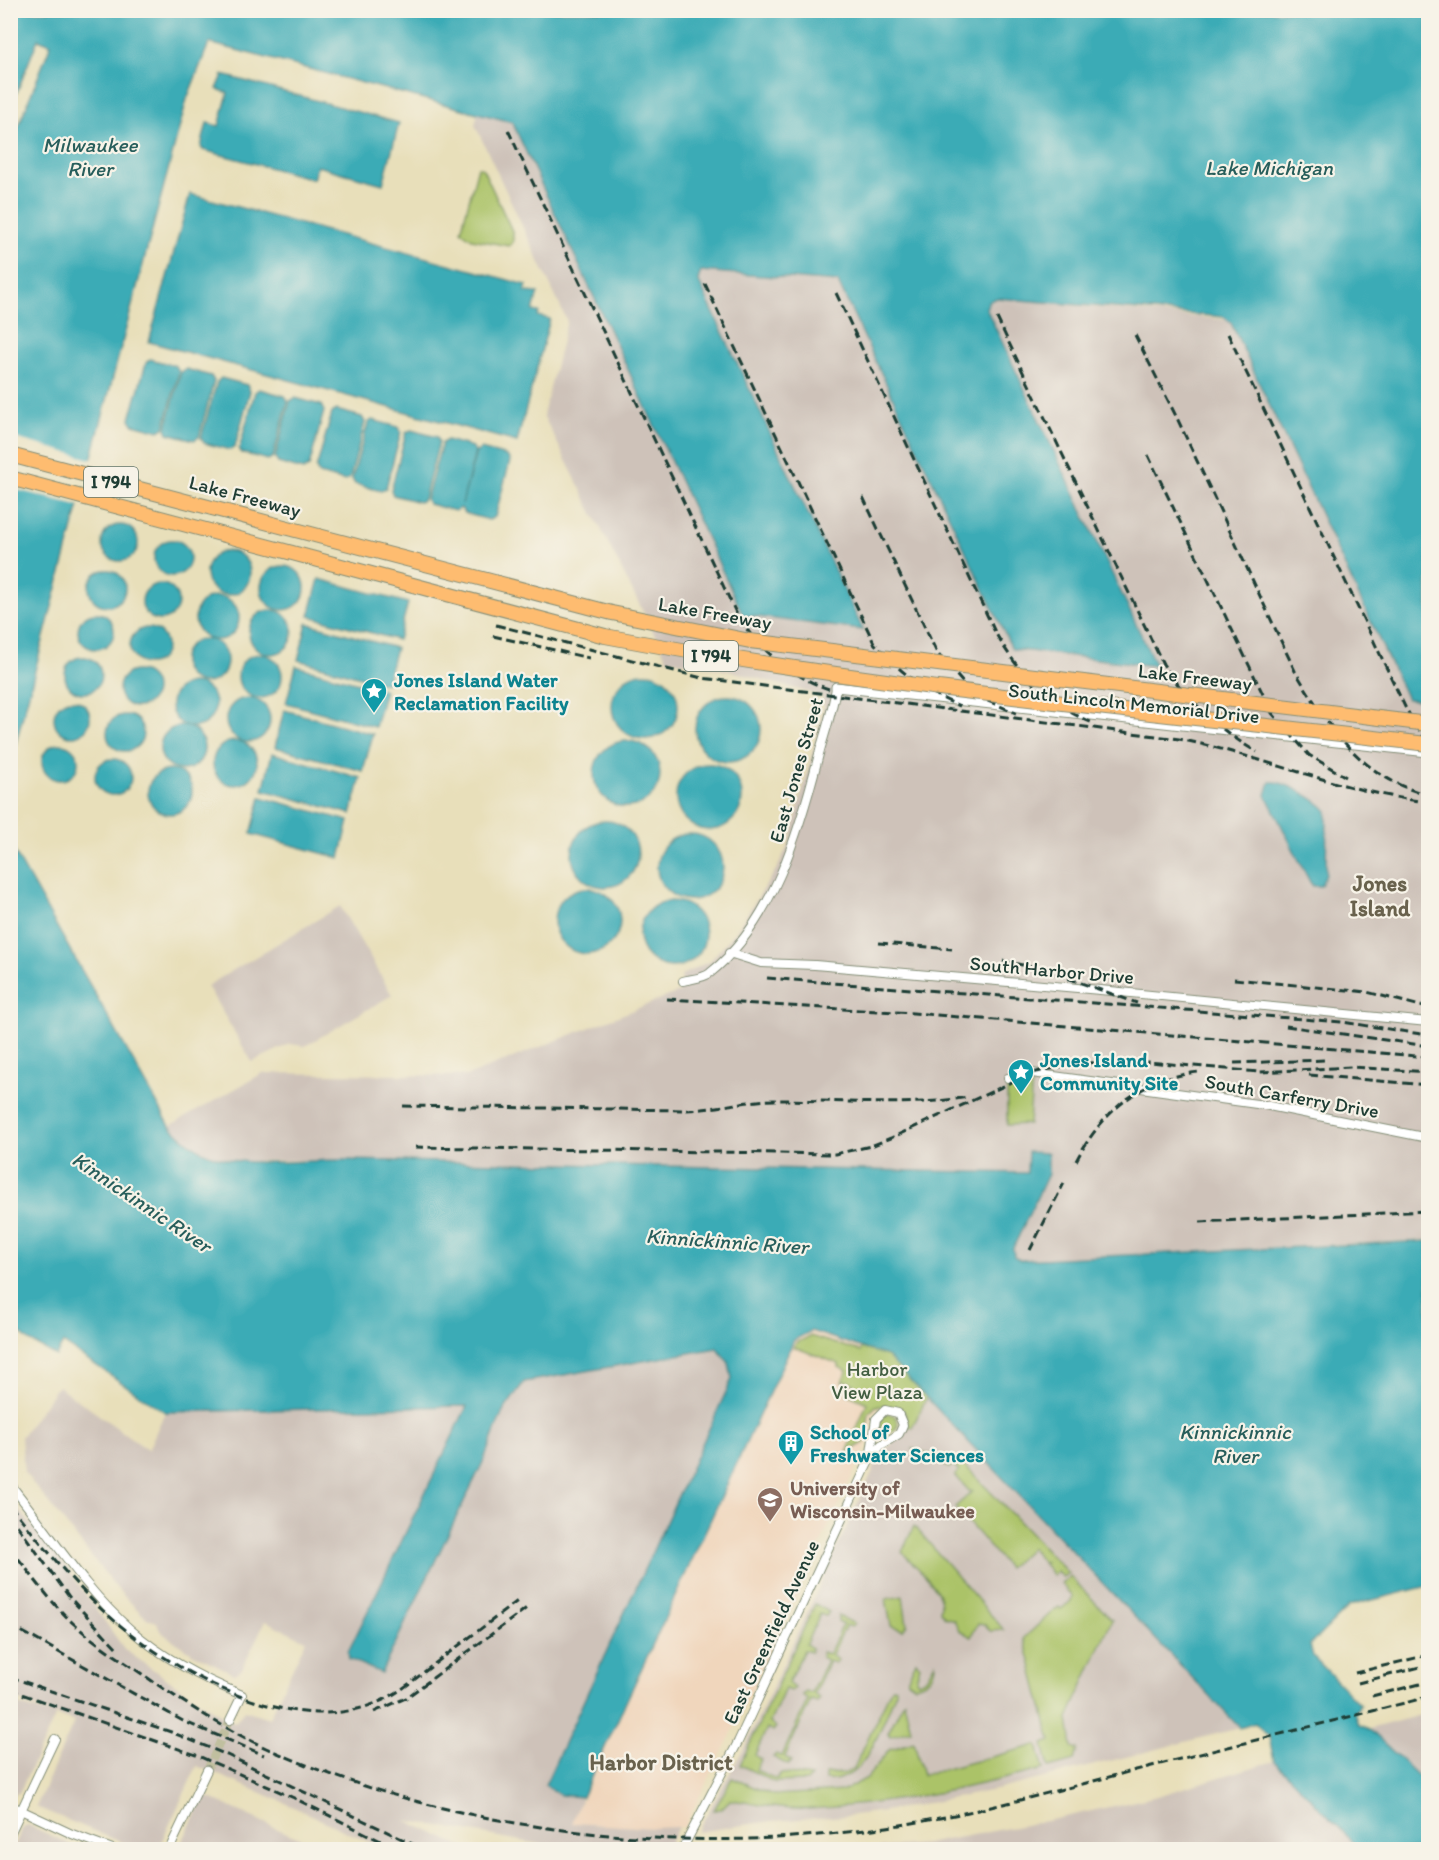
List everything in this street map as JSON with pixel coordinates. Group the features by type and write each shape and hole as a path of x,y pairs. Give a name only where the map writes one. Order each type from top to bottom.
{"highway":[{"name":"Lake Freeway","path":"10,455 612,613 750,641 1428,724"},
{"name":"Lake Freeway","path":"10,478 605,636 704,655 1016,696 1428,744"}],"street":[{"name":"South Lincoln Memorial Drive","path":"836,687 1428,752"},
{"name":"East Jones Street","path":"729,953 753,925 785,865 803,818 836,687"},
{"path":"683,981 708,975 729,953"},
{"name":"South Harbor Drive","path":"729,953 761,963 815,965 1100,990 1428,1022"},
{"name":"South Carferry Drive","path":"1008,1078 1032,1073 1211,1097 1298,1111 1428,1138"},
{"name":"East Greenfield Avenue","path":"682,1850 738,1742 870,1460 881,1445 902,1430 903,1421 894,1411 881,1412 876,1419 870,1460"},
{"path":"10,1484 85,1579 132,1631 188,1668 242,1695 230,1720"},
{"path":"10,1834 56,1739"},
{"path":"169,1850 207,1770"},
{"path":"10,1805 72,1834 115,1850"}],"shaded area":[{"path":"478,112 512,122 743,615 863,630 698,279 701,271 838,282 1012,649 1155,666 986,308 989,301 997,298 1229,320 1407,699 1428,701 1428,1240 1021,1260 1014,1256 1013,1248 1048,1174 1048,1153 1028,1152 1027,1173 343,1160 245,1161 215,1157 186,1142 170,1126 263,1073 467,1076 679,992 682,975 710,961 736,931 778,867 790,841 824,707 822,696 735,672 667,659 543,415 567,321 475,125"},
{"path":"340,906 392,995 305,1046 290,1044 252,1062 207,986"},
{"name":"University of Wisconsin-Milwaukee","path":"811,1331 862,1348 847,1380 854,1384 850,1393 879,1407 871,1417 870,1438 729,1739 684,1827 654,1828 571,1823 794,1340"},
{"path":"717,1348 729,1363 732,1379 545,1785 560,1795 582,1797 572,1823 654,1828 678,1827 667,1849 565,1849 405,1820 467,1849 383,1849 281,1801 197,1766 158,1849 138,1849 36,1807 74,1722 56,1715 19,1793 11,1795 11,1703 53,1714 11,1698 10,1499 65,1565 125,1650 203,1704 235,1723 244,1710 269,1718 306,1640 265,1621 242,1669 235,1674 192,1653 165,1635 159,1629 157,1622 147,1619 120,1592 24,1472 21,1437 58,1386 148,1450 165,1412 467,1406 348,1652 381,1673 483,1462 502,1413 520,1385 524,1382"},
{"path":"927,1397 1240,1728 1000,1789 898,1809 847,1816 771,1821 697,1832 746,1744 882,1451 901,1437 907,1426 912,1428"},
{"path":"1428,1713 1428,1785 1369,1729"},
{"path":"1274,1761 1360,1849 853,1850 925,1844 1051,1820 1153,1797"},
{"path":"204,1795 280,1830 326,1849 179,1849"},
{"path":"28,1825 84,1849 13,1849 23,1827"}],"green space":[{"path":"478,167 483,169 513,233 513,242 509,246 472,239 461,231"},
{"path":"1022,1082 1032,1082 1029,1124 1007,1125 1007,1087"},
{"name":"Harbor View Plaza","path":"810,1336 860,1351 862,1348 887,1356 927,1397 912,1428 907,1426 906,1415 899,1407 876,1406 869,1413 865,1442 847,1453 867,1403 847,1394 854,1384 847,1381 842,1382 847,1371 839,1367 839,1364 794,1347 796,1343"},
{"path":"889,1414 896,1416 898,1423 896,1430 889,1432 882,1430 880,1423 882,1416"},
{"path":"912,1449 940,1457 958,1458 1068,1573 1063,1577 1057,1572 1053,1575 1044,1564 1047,1561 1043,1563 1031,1548 1008,1568 955,1507 973,1491 969,1491 955,1475 959,1471 953,1465 949,1468"},
{"path":"914,1526 1004,1630 990,1631 985,1624 978,1623 971,1637 959,1630 954,1620 945,1617 940,1611 939,1595 934,1587 902,1552"},
{"path":"1070,1576 1112,1620 1068,1718 1072,1747 1077,1749 1074,1761 1049,1768 1043,1744 1051,1741 1024,1638 1054,1610 1059,1607 1061,1609 1071,1601 1072,1596 1061,1584"},
{"path":"903,1596 907,1625 903,1630 891,1626 886,1599"},
{"path":"815,1604 829,1612 826,1616 820,1614 806,1644 812,1648 811,1652 804,1650 788,1683 794,1688 791,1691 785,1689 770,1722 776,1727 773,1731 767,1728 755,1755 761,1760 756,1770 776,1779 781,1773 811,1777 807,1781 774,1782 740,1765"},
{"path":"838,1616 855,1624 851,1627 846,1625 832,1655 838,1660 835,1663 829,1661 814,1694 820,1699 817,1702 811,1700 785,1757 791,1761 788,1765 773,1757 776,1754 782,1756 808,1699 802,1695 806,1691 811,1693 827,1660 821,1657 822,1652 829,1654 843,1624 838,1621"},
{"path":"916,1661 920,1666 916,1679 918,1682 926,1678 935,1663 934,1672 930,1678 915,1686 907,1680"},
{"path":"892,1687 896,1688 896,1692 871,1750 862,1763 852,1773 840,1779 825,1780 825,1774 846,1773 854,1768"},
{"path":"904,1701 911,1730 890,1736 888,1733"},
{"path":"914,1742 923,1775 1037,1745 1044,1769 956,1789 867,1804 798,1809 730,1800 721,1809 714,1810 732,1778 773,1795 843,1791 867,1778 889,1750"}],"water":[{"name":"Lake Michigan","path":"11,11 1428,11 1428,701 1407,699 1231,323 1224,317 997,298 989,301 986,308 1156,666 1012,649 838,282 701,271 698,280 863,630 743,615 512,122 209,43 187,99 11,761 11,145 51,44 38,39 15,97 11,95"},
{"path":"223,75 399,123 383,184 317,166 313,179 203,150 201,147 207,123 219,126 228,93 217,89"},
{"path":"190,194 527,285 525,292 538,293 533,311 539,312 538,316 550,319 517,442 149,342"},
{"path":"150,359 176,366 179,372 164,428 159,431 133,424 130,419 146,363"},
{"path":"186,369 211,376 214,381 199,437 194,440 168,433 166,428 181,372"},
{"path":"221,378 247,385 250,391 235,447 230,450 204,443 201,438 217,382"},
{"path":"259,389 285,396 288,401 273,457 268,460 242,453 239,449 255,392"},
{"path":"295,398 321,405 324,411 309,467 303,470 278,463 275,458 290,401"},
{"path":"336,410 362,417 365,422 350,478 345,481 319,474 316,469 332,413"},
{"path":"372,420 398,427 401,432 386,488 381,491 355,484 352,479 368,423"},
{"path":"411,430 437,437 439,442 424,499 419,502 393,495 391,490 406,433"},
{"path":"447,440 472,447 475,452 462,504 476,452 481,449 507,456 510,461 495,517 489,520 464,513 461,508 455,511 429,504 426,500 442,443"},
{"path":"120,525 133,530 138,543 133,556 120,561 107,556 102,543 107,530"},
{"path":"172,540 185,545 190,558 185,571 172,576 159,571 154,558 159,545"},
{"path":"228,551 243,558 250,573 243,588 228,595 213,588 206,573 213,558"},
{"path":"283,566 298,573 305,588 298,603 283,610 268,603 261,588 268,573"},
{"path":"107,570 120,575 125,588 120,601 107,606 94,601 89,588 94,575"},
{"path":"319,579 408,603 398,640 309,616"},
{"path":"160,584 173,589 178,602 173,615 160,620 147,615 142,602 147,589"},
{"path":"217,596 232,603 239,618 232,633 217,640 202,633 195,618 202,603"},
{"path":"271,610 286,617 293,632 286,647 271,654 256,647 249,632 256,617"},
{"path":"96,613 109,618 114,631 109,644 96,649 83,644 78,631 83,618"},
{"path":"307,623 396,648 386,684 298,660"},
{"path":"148,628 161,633 166,646 161,659 148,664 135,659 130,646 135,633"},
{"path":"205,639 220,646 227,661 220,676 205,683 190,676 183,661 190,646"},
{"path":"260,654 275,661 282,676 275,691 260,698 245,691 238,676 245,661"},
{"path":"83,657 96,662 101,675 96,688 83,693 70,688 65,675 70,662"},
{"path":"296,666 385,690 375,727 286,703"},
{"path":"137,671 150,676 155,689 150,702 137,707 124,702 119,689 124,676"},
{"path":"645,673 657,676 668,683 675,694 678,706 675,718 668,729 657,736 645,739 633,736 622,729 615,718 612,706 615,694 622,683 633,676"},
{"path":"193,683 208,690 215,705 208,720 193,727 178,720 171,705 178,690"},
{"path":"728,696 740,699 751,706 758,717 761,729 758,741 751,752 740,759 728,762 716,759 705,752 698,741 695,729 698,717 705,706 716,699"},
{"path":"248,698 263,705 270,720 263,735 248,742 233,735 226,720 233,705"},
{"path":"72,700 85,705 90,718 85,731 72,736 59,731 54,718 59,705"},
{"path":"284,710 373,734 363,771 275,747"},
{"path":"125,715 138,720 143,733 138,746 125,751 112,746 107,733 112,720"},
{"path":"182,726 197,733 204,748 197,763 182,770 167,763 160,748 167,733"},
{"path":"235,741 250,748 257,763 250,778 235,785 220,778 213,763 220,748"},
{"path":"627,741 639,744 650,751 657,762 660,774 657,786 650,797 639,804 627,807 615,804 604,797 597,786 594,774 597,762 604,751 615,744"},
{"path":"60,744 73,749 78,762 73,775 60,780 47,775 42,762 47,749"},
{"path":"272,753 361,778 351,814 263,790"},
{"path":"113,759 126,764 131,777 126,790 113,795 100,790 95,777 100,764"},
{"path":"709,764 721,767 732,774 739,785 742,797 739,809 732,820 721,827 709,830 697,827 686,820 679,809 676,797 679,785 686,774 697,767"},
{"path":"170,770 185,777 192,792 185,807 170,814 155,807 148,792 155,777"},
{"path":"1270,782 1283,784 1300,792 1327,811 1326,873 1321,886 1313,886 1310,882 1266,795"},
{"path":"261,797 349,821 340,858 251,834"},
{"path":"605,821 617,824 628,831 635,842 638,854 635,866 628,877 617,884 605,887 593,884 582,877 575,866 572,854 575,842 582,831 593,824"},
{"path":"690,834 702,837 713,844 720,855 723,867 720,879 713,890 702,897 690,900 678,897 667,890 660,879 657,867 660,855 667,844 678,837"},
{"name":"Kinnickinnic River","path":"10,844 170,1126 180,1136 204,1152 217,1157 248,1162 343,1160 1027,1173 1028,1152 1048,1153 1048,1174 1013,1248 1014,1256 1020,1260 1428,1241 1428,1586 1349,1606 1310,1645 1313,1656 1360,1705 1355,1712 1359,1725 1369,1729 1428,1785 1428,1849 1360,1849 1274,1761 1269,1737 1255,1723 1240,1728 887,1356 811,1331 794,1340 582,1797 560,1795 545,1785 732,1379 729,1363 717,1348 524,1382 502,1413 483,1462 381,1673 349,1659 348,1652 467,1406 165,1412 63,1343 56,1356 29,1341 11,1325 20,1313 10,1306"},
{"path":"587,888 599,891 610,898 617,909 620,921 617,933 610,944 599,951 587,954 575,951 564,944 557,933 554,921 557,909 564,898 575,891"},
{"path":"672,901 684,904 695,911 702,922 705,934 702,946 695,957 684,964 672,967 660,964 649,957 642,946 639,934 642,922 649,911 660,904"}],"pier":[{"path":"11,437 94,460 81,506 10,488"}],"tunnel":[{"path":"207,1770 230,1720"}],"railway":[{"path":"508,130 738,617 766,651 802,677 829,689"},
{"path":"705,284 874,643 914,680 936,695 960,706"},
{"path":"836,293 995,632 1014,661 1036,686 1062,707 1093,723"},
{"path":"997,318 1163,664 1205,714 1243,744 1257,752"},
{"path":"1228,334 1406,709 1428,744"},
{"path":"1135,335 1177,418 1295,671 1308,692 1335,731 1365,763 1404,787 1428,795"},
{"path":"1148,455 1272,713 1309,755 1346,777"},
{"path":"863,497 937,653 965,685 988,701 1016,713"},
{"path":"496,625 702,678 1179,739 1366,791 1428,802"},
{"path":"493,636 589,658"},
{"path":"879,943 952,949"},
{"path":"1003,961 1042,969 1137,1003"},
{"path":"767,978 1342,1022 1428,1035"},
{"path":"1234,979 1367,992 1428,1008"},
{"path":"667,999 913,1013 1428,1057"},
{"path":"1286,1026 1428,1046"},
{"path":"1234,1063 1327,1060"},
{"path":"415,1147 835,1154 871,1146 891,1138 1032,1073 1078,1063 1149,1062 1259,1072 1351,1067 1428,1072"},
{"path":"1076,1161 1098,1127 1126,1100 1159,1081 1199,1072"},
{"path":"1309,1075 1428,1085"},
{"path":"403,1106 684,1110 763,1100 896,1103 968,1097"},
{"path":"1030,1250 1064,1183"},
{"path":"1200,1222 1428,1211"},
{"path":"10,1505 88,1596 127,1631 192,1674 229,1692 266,1705 304,1712 341,1712 384,1700 406,1686 520,1599"},
{"path":"17,1525 70,1598 117,1648"},
{"path":"10,1548 41,1588 90,1638 187,1704 250,1740 339,1777 415,1801 492,1819 571,1831 650,1838 730,1839 809,1836 887,1827 1010,1802 1428,1697"},
{"path":"374,1712 406,1698 528,1607"},
{"path":"10,1625 183,1721 264,1755"},
{"path":"1355,1673 1428,1655"},
{"path":"1358,1683 1428,1665"},
{"path":"10,1677 171,1732 227,1755 425,1850"},
{"path":"1372,1696 1428,1682"},
{"path":"10,1690 196,1755 294,1798 399,1850"}],"place":[{"name":"Jones Island Water Reclamation Facility","path":"374,714"},
{"name":"Jones Island Community Site","path":"1021,1095"},
{"name":"School of Freshwater Sciences","path":"791,1466"},
{"name":"University of Wisconsin-Milwaukee","path":"770,1523"}],"district":[{"name":"Jones Island","path":"1380,896"},
{"name":"Harbor District","path":"661,1762"}],"water label":[{"name":"Milwaukee River","path":"90,156"}]}
